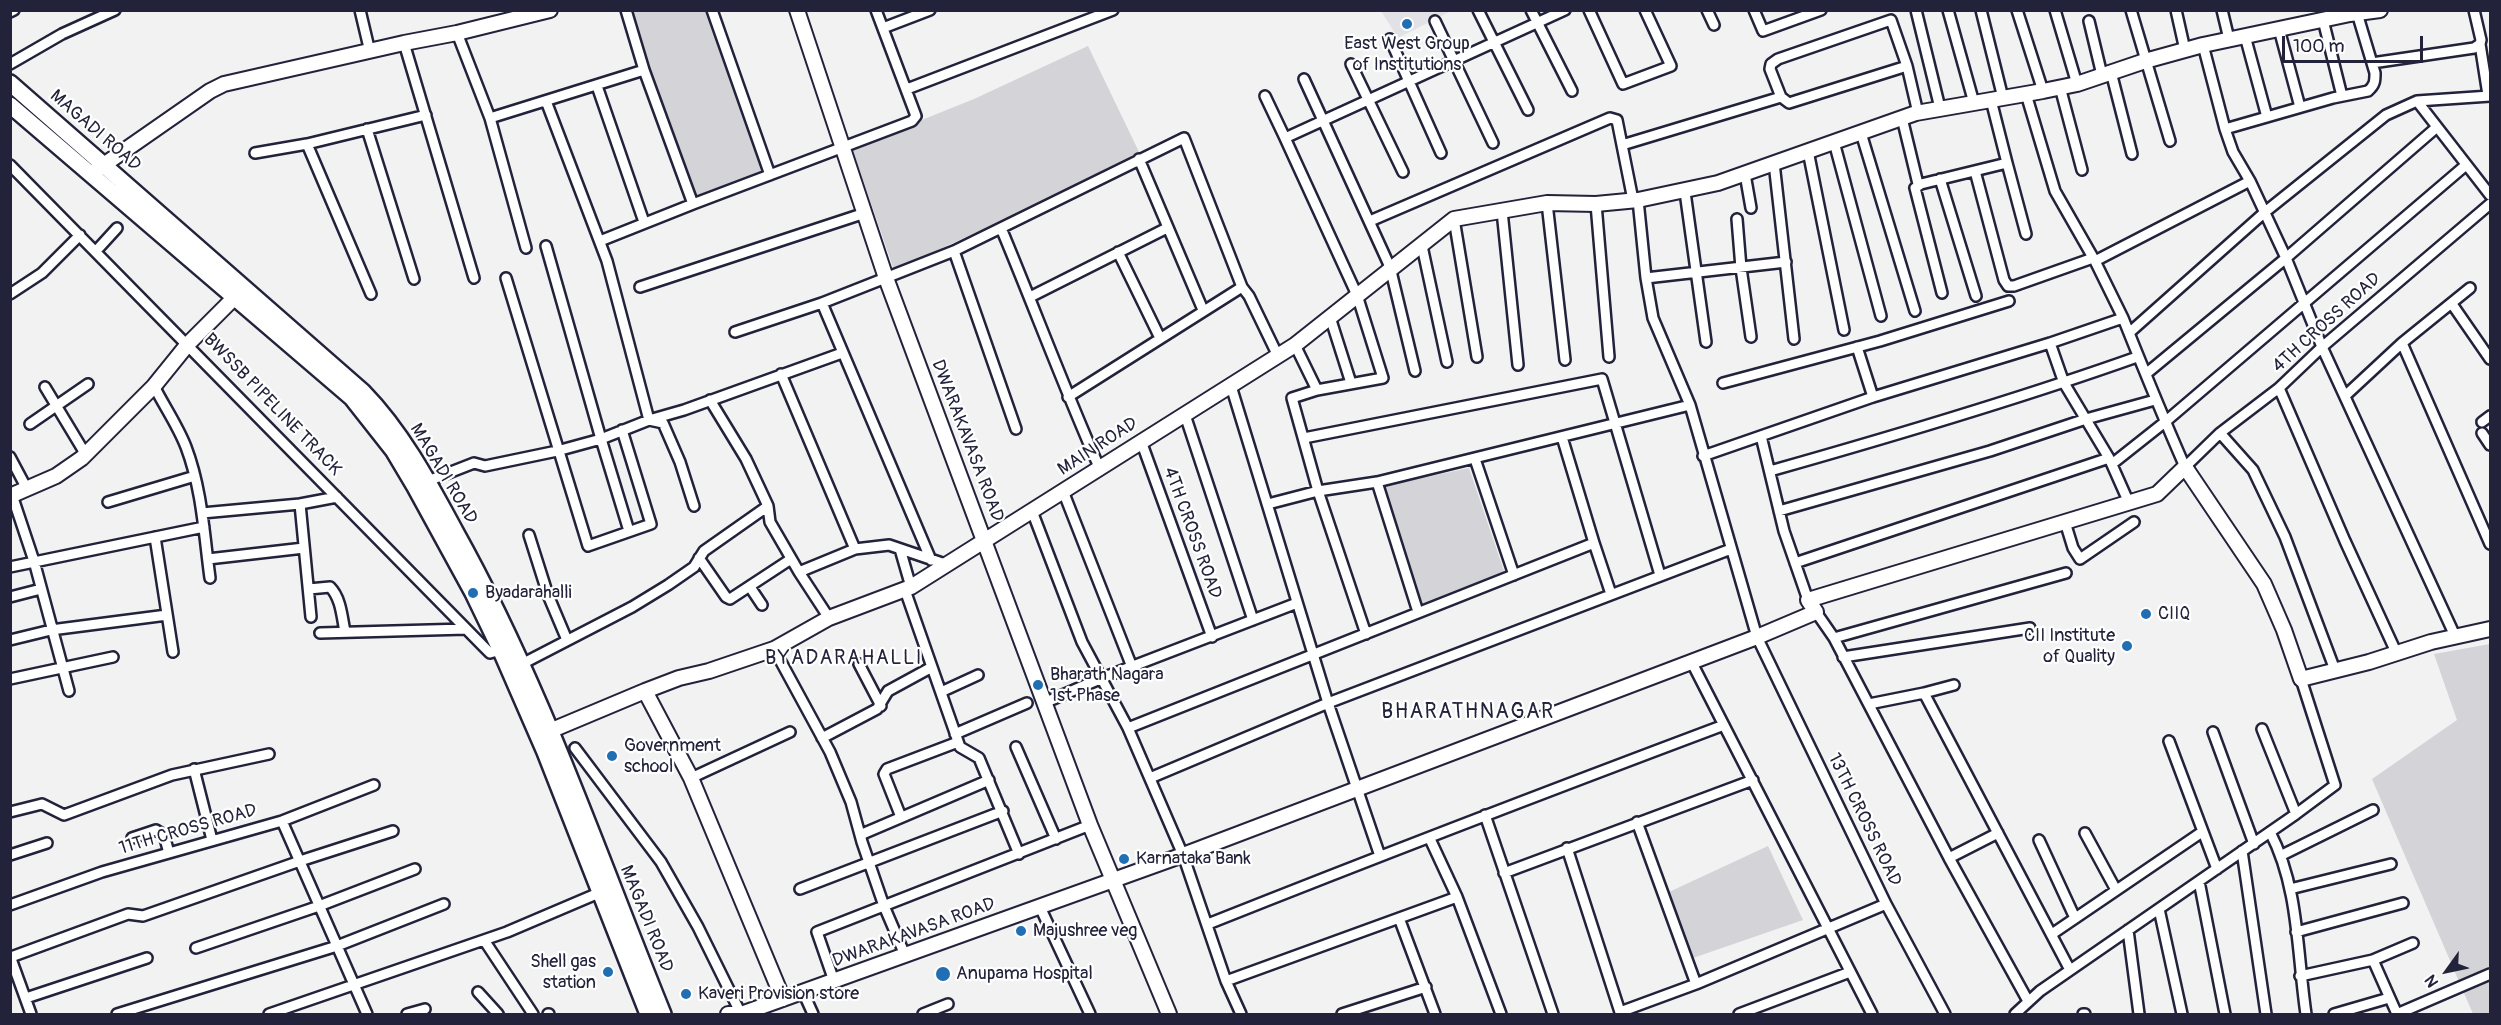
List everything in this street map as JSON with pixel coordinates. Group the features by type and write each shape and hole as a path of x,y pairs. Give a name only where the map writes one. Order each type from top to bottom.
{"main road":[{"name":"MAGADI ROAD","path":"10,83 104,163 352,398 393,450 552,730 663,1014"},
{"name":"MAGADI ROAD","path":"10,105 91,174 372,402 404,443 428,481 486,586 507,648"},
{"name":"MAGADI ROAD","path":"516,667 545,752 648,1014"}],"street":[{"path":"10,64 62,34 115,10"},
{"path":"360,10 370,52"},
{"path":"91,174 104,163 224,84 370,52 404,42 457,33 550,10"},
{"path":"626,10 644,70 693,204"},
{"path":"712,10 770,175"},
{"name":"DWARAKAVASA ROAD","path":"797,10 886,278 986,540 1090,825 1169,1014"},
{"path":"600,241 644,222 912,121 916,116 876,10"},
{"path":"883,28 930,10"},
{"path":"907,89 1113,10"},
{"path":"1478,10 1528,110"},
{"path":"1531,10 1572,91"},
{"path":"1285,138 1564,10"},
{"path":"1589,10 1623,84 1671,66 1645,10"},
{"path":"1707,10 1714,26"},
{"path":"1754,10 1763,31 1821,10"},
{"path":"1916,10 1940,108"},
{"path":"1948,10 1974,103"},
{"path":"1981,10 2007,163 2026,234"},
{"path":"2017,10 2043,92"},
{"path":"2055,10 2077,84"},
{"path":"2131,10 2170,141"},
{"path":"2176,10 2185,50"},
{"path":"2222,10 2229,39"},
{"path":"2129,333 2265,212 2374,123 2417,101 2489,91 2474,10"},
{"path":"1477,357 1454,219 1547,203 1596,204 1685,192 1745,174 1918,113 2077,84 2145,61 2203,45 2279,29 2315,17 2374,11"},
{"path":"2225,129 2300,107 2368,91 2372,88 2376,82 2357,13"},
{"path":"1907,66 1789,103 1780,97 1770,69 1771,64 1778,59 1890,15 1907,66 1918,113"},
{"path":"2315,17 2342,96"},
{"path":"1435,21 1493,143"},
{"path":"2089,21 2132,154"},
{"path":"2279,29 2300,107"},
{"path":"457,33 490,118 526,248"},
{"path":"2245,36 2267,117"},
{"path":"1390,39 1441,153"},
{"path":"404,42 474,278"},
{"path":"2372,63 2474,48 2480,44"},
{"path":"2203,45 2225,129 2239,164 2265,212 2322,346 2457,638"},
{"path":"1351,64 1403,172"},
{"path":"490,118 644,70"},
{"path":"1304,79 1390,267 1415,371"},
{"path":"597,86 644,222"},
{"path":"2060,87 2082,170"},
{"path":"2015,1014 2028,1001 2070,970 2254,844 2335,785 2284,630 2264,584 2185,467 2155,400 2147,373 2138,357 2124,318 2094,259 2055,191 2026,94"},
{"path":"1265,96 1357,295 1383,378 1317,390 1292,398 1318,491 1366,634"},
{"path":"1622,145 1780,97"},
{"path":"546,101 600,241 649,420"},
{"path":"2417,101 2490,195"},
{"path":"255,153 307,144 426,115"},
{"name":"13TH CROSS ROAD","path":"1370,221 1610,118 1617,120 1635,200 1646,278 1657,330 1690,405 1757,637 1886,904 1945,1014"},
{"path":"1902,118 1918,184 1915,188 1942,293"},
{"path":"2147,373 2286,258 2437,127"},
{"path":"367,129 414,279"},
{"path":"1861,133 1915,311"},
{"path":"735,332 822,303 954,251 1184,138 1242,287 1278,356"},
{"path":"1834,142 1881,316"},
{"path":"307,144 371,294"},
{"path":"1808,151 1844,330"},
{"path":"1139,159 1203,310"},
{"path":"1774,163 1794,339"},
{"path":"1918,184 2007,163"},
{"name":"BWSSB PIPELINE TRACK","path":"10,165 490,653 507,648"},
{"path":"1795,563 2111,461 2165,422 2466,165"},
{"path":"1975,171 2004,280 2008,286 2094,259 2250,181"},
{"path":"1745,174 1751,208"},
{"path":"1940,179 1976,296"},
{"path":"1685,192 1706,342"},
{"path":"1547,203 1565,360"},
{"path":"1596,204 1609,357"},
{"name":"4TH CROSS ROAD","path":"2185,467 2220,433 2279,388 2322,346 2490,204"},
{"path":"1502,211 1518,365"},
{"path":"640,287 865,213"},
{"name":"MAIN ROAD","path":"552,730 679,678 774,649 828,618 908,588 1295,345 1390,267 1422,246 1454,219"},
{"path":"1737,219 1750,337"},
{"path":"96,251 117,228"},
{"path":"1001,228 1068,397 1099,467"},
{"path":"1030,297 1167,228"},
{"path":"10,294 42,273 80,235"},
{"path":"546,246 629,531"},
{"path":"1422,246 1447,362"},
{"path":"954,251 1016,429"},
{"path":"1118,252 1160,338"},
{"path":"1646,278 1786,262"},
{"path":"506,278 557,452 588,546 651,524 622,430"},
{"path":"1068,397 1242,287"},
{"path":"2346,395 2402,344 2470,288"},
{"path":"69,691 34,561 11,495 56,477 86,454 154,386 188,344 240,293"},
{"path":"1723,382 1857,347 2009,301"},
{"path":"822,303 931,560"},
{"path":"2452,304 2490,359"},
{"path":"1330,317 1351,383"},
{"path":"1703,456 1873,397 2124,318"},
{"path":"2050,343 2064,383 2111,461 2129,502"},
{"path":"2402,344 2490,544"},
{"path":"1295,345 1317,390"},
{"path":"1857,347 1873,397"},
{"path":"428,481 474,463 485,466 557,452 601,439 842,353"},
{"path":"1770,471 1903,433 2064,383 2138,357"},
{"path":"781,374 855,549"},
{"path":"1305,438 1602,379 1660,575"},
{"path":"30,424 88,384"},
{"path":"154,386 186,446 195,476 210,578"},
{"path":"1231,386 1328,703 1380,856"},
{"path":"45,387 86,454"},
{"path":"2279,388 2344,541 2396,652"},
{"path":"710,400 746,459 768,506 770,522 828,618"},
{"path":"1779,511 1990,451 2086,418 2155,400"},
{"path":"1268,504 1318,491 1377,482 1562,437 1613,422 1690,405"},
{"path":"1185,415 1253,620"},
{"path":"649,420 663,423 680,462 694,506"},
{"path":"2220,433 2253,470 2285,537 2335,670"},
{"path":"2482,433 2490,445"},
{"path":"1761,436 1779,511 1808,600 1834,638 1949,858 2028,1001"},
{"path":"1562,437 1611,594"},
{"name":"4TH CROSS ROAD","path":"1140,441 1212,637"},
{"path":"10,457 27,489"},
{"path":"1475,459 1514,575"},
{"path":"1808,600 2157,494 2185,467"},
{"path":"108,502 195,476"},
{"path":"1377,482 1418,612"},
{"path":"1063,491 1132,667"},
{"path":"202,513 300,504 337,497"},
{"path":"300,504 311,617"},
{"path":"516,667 668,585 689,571 704,551 768,506"},
{"path":"1032,511 1082,642 1128,728 1183,855 1226,981 1241,1014"},
{"path":"2065,522 2073,548 2080,559 2134,522"},
{"path":"10,567 34,561 59,559 204,527"},
{"path":"529,535 548,595 567,640"},
{"path":"154,537 173,652"},
{"path":"1128,728 1594,543"},
{"path":"799,572 855,549 889,545 945,564"},
{"path":"207,559 304,548"},
{"path":"900,549 908,588 940,692 960,747 979,758 1019,854"},
{"path":"1150,778 1328,703 1731,549"},
{"path":"699,558 728,599 791,559"},
{"path":"1834,638 2066,573"},
{"path":"750,586 762,605"},
{"path":"309,589 330,587 337,597 345,632"},
{"path":"10,597 41,589"},
{"path":"1044,703 1102,678 1297,603"},
{"path":"1112,880 1757,637 1816,612"},
{"path":"10,640 51,630 167,615"},
{"path":"1843,657 2030,628"},
{"path":"320,633 466,629"},
{"path":"2301,679 2369,662 2431,642 2490,629"},
{"path":"774,649 822,738 851,802 884,906 905,955"},
{"path":"10,679 113,657"},
{"path":"1691,662 1872,1014"},
{"path":"859,664 881,706"},
{"path":"822,738 881,706 888,691 932,667"},
{"path":"940,692 978,675"},
{"path":"1869,704 1954,685"},
{"path":"645,691 691,778 783,999"},
{"path":"1924,693 2070,970"},
{"path":"901,817 884,774 887,769 957,738 1027,703"},
{"path":"1208,924 1380,856 1430,839 1485,815 1724,725"},
{"path":"2262,729 2296,814"},
{"path":"691,778 790,732"},
{"path":"2213,732 2254,844"},
{"path":"2169,741 2217,869"},
{"path":"1016,747 1056,839"},
{"path":"575,748 661,862 698,927 741,1014"},
{"path":"10,812 42,804 63,815 194,769 269,754"},
{"path":"194,769 212,840"},
{"path":"860,835 989,780"},
{"path":"1504,873 1753,780"},
{"name":"11TH CROSS ROAD","path":"10,905 102,872 282,821 374,785"},
{"path":"2282,855 2373,810"},
{"path":"800,889 1003,811"},
{"path":"1485,815 1553,1014"},
{"path":"282,821 367,1014"},
{"path":"1637,822 1696,984"},
{"path":"834,981 817,932 1090,825"},
{"path":"132,838 156,830 164,835 169,853"},
{"path":"31,1014 11,956 128,914 143,916 393,831"},
{"path":"2052,934 2202,832"},
{"path":"2271,832 2282,855 2290,889 2306,1014"},
{"path":"2085,833 2116,890"},
{"path":"1949,858 1998,834"},
{"path":"1430,839 1457,897 1501,1014"},
{"path":"2039,840 2075,918"},
{"path":"10,855 47,843"},
{"path":"1567,848 1617,1013 1696,984 1886,904"},
{"path":"2242,851 2266,1014"},
{"path":"2290,889 2391,864"},
{"path":"196,948 320,906 415,869"},
{"name":"DWARAKAVASA ROAD","path":"728,1014 741,1014 1112,880"},
{"path":"2199,881 2225,1014"},
{"path":"269,1014 484,940 601,892"},
{"path":"1226,981 1457,897"},
{"path":"2296,932 2403,903"},
{"path":"117,1014 337,946 444,904"},
{"path":"1040,906 1087,1014"},
{"path":"2159,909 2182,1014"},
{"path":"1399,918 1436,1014"},
{"path":"2128,930 2139,1014"},
{"path":"484,940 533,1014"},
{"path":"2300,976 2373,960 2413,943"},
{"path":"26,998 147,958"},
{"path":"2373,960 2397,1014 2490,974"},
{"path":"1739,1014 1850,972"},
{"path":"1342,1014 1426,987"},
{"path":"478,992 498,1014"},
{"path":"803,992 813,1014"},
{"path":"2334,1014 2389,998"},
{"path":"1372,1003 1376,1014"},
{"path":"923,1014 948,1004"},
{"path":"407,1014 425,1010"}],"shaded area":[{"path":"623,11 709,11 764,177 688,202"},
{"name":"East West Group of Institutions","path":"1381,11 1451,11 1398,38"},
{"path":"1088,46 1139,152 1023,211 894,270 852,148 974,99"},
{"path":"1469,468 1505,574 1422,605 1384,486"},
{"path":"2490,644 2490,1014 2473,1014 2372,779 2457,720 2434,654"},
{"path":"1768,846 1803,920 1693,958 1669,892"}],"place":[{"name":"East West Group of Institutions","path":"1407,24"},
{"name":"Byadarahalli","path":"473,593"},
{"name":"CIIQ","path":"2146,614"},
{"name":"CII Institute of Quality","path":"2127,646"},
{"name":"Bharath Nagara 1st Phase","path":"1038,685"},
{"name":"Government school","path":"612,756"},
{"name":"Karnataka Bank","path":"1124,859"},
{"name":"Majushree veg","path":"1021,931"},
{"name":"Shell gas station","path":"608,972"},
{"name":"Anupama Hospital","path":"943,974"},
{"name":"Kaveri Provision store","path":"686,994"}],"district":[{"name":"BYADARAHALLI","path":"844,659"},
{"name":"BHARATHNAGAR","path":"1468,713"}]}
